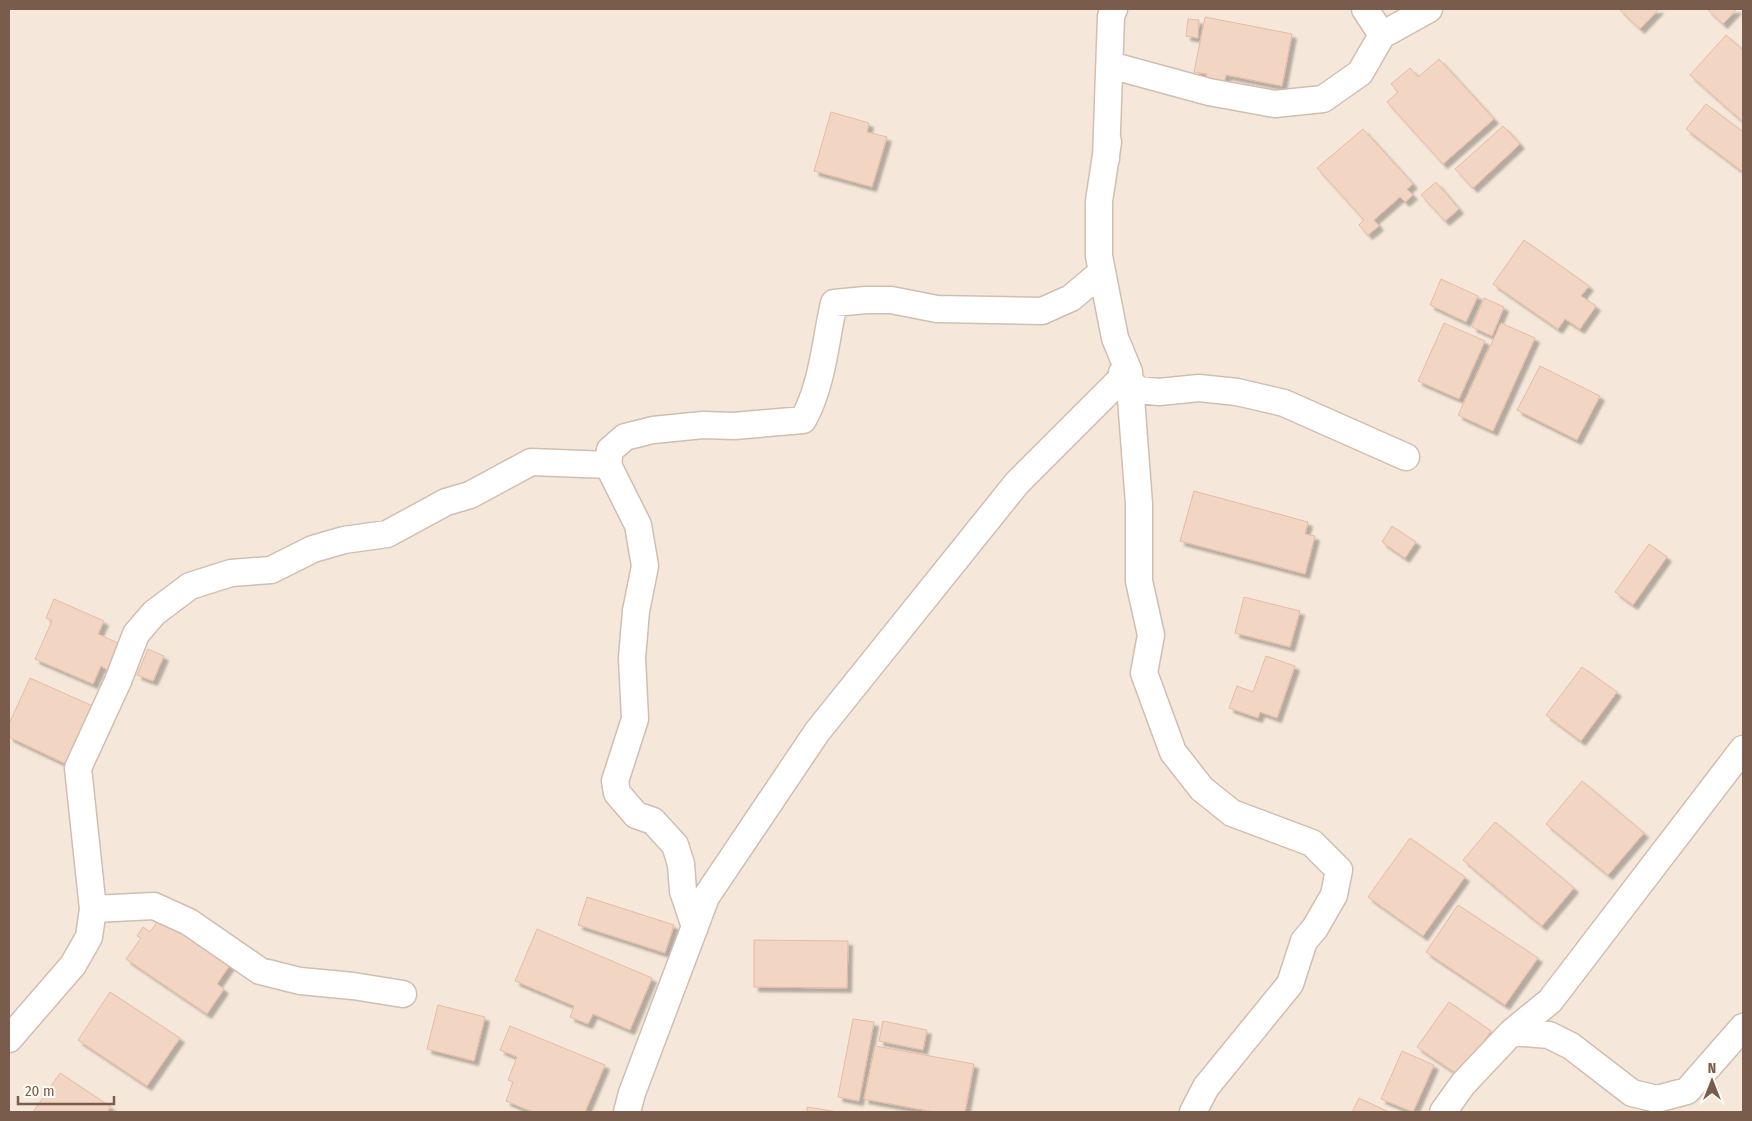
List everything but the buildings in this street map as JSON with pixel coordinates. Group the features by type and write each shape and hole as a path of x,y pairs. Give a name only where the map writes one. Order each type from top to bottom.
{"street":[{"path":"1114,9 1111,16 1102,272 1113,353 1124,376 1138,390 1159,392 1199,388 1237,392 1284,403 1406,457"},
{"path":"1365,9 1382,35"},
{"path":"1110,65 1209,92 1275,104 1323,100 1360,73 1382,35 1429,9"},
{"path":"1108,142 1099,201 1099,256 1115,338 1129,372 1139,504 1139,581 1151,635 1144,673 1173,752 1202,789 1232,813 1312,843 1339,870 1334,895 1315,928 1304,941 1290,984 1206,1087 1193,1112"},
{"path":"695,927 683,891 681,864 675,845 653,821 636,815 617,792 615,781 635,719 632,658 636,611 645,566 638,525 608,465 610,450 625,437 653,430 703,425 758,424 803,420 812,403 821,370 834,303 891,300 937,309 1042,311 1071,298 1102,272"},
{"path":"627,1112 632,1093 706,897 817,732 1017,483 1124,376"},
{"path":"9,1039 73,965 89,937 92,908 78,768 118,681 136,634 154,613 190,586 231,573 272,570 313,549 344,540 387,534 446,502 470,495 531,462 608,465"},
{"path":"1443,1112 1463,1084 1512,1032 1550,1000 1743,749"},
{"path":"92,908 154,906 189,922 260,971 300,981 353,986 403,994"},
{"path":"1512,1032 1549,1035 1571,1046 1635,1103 1687,1091 1743,1027"}],"shaded area":[{"path":"9,9 1743,9 1743,1112 9,1112"}]}
